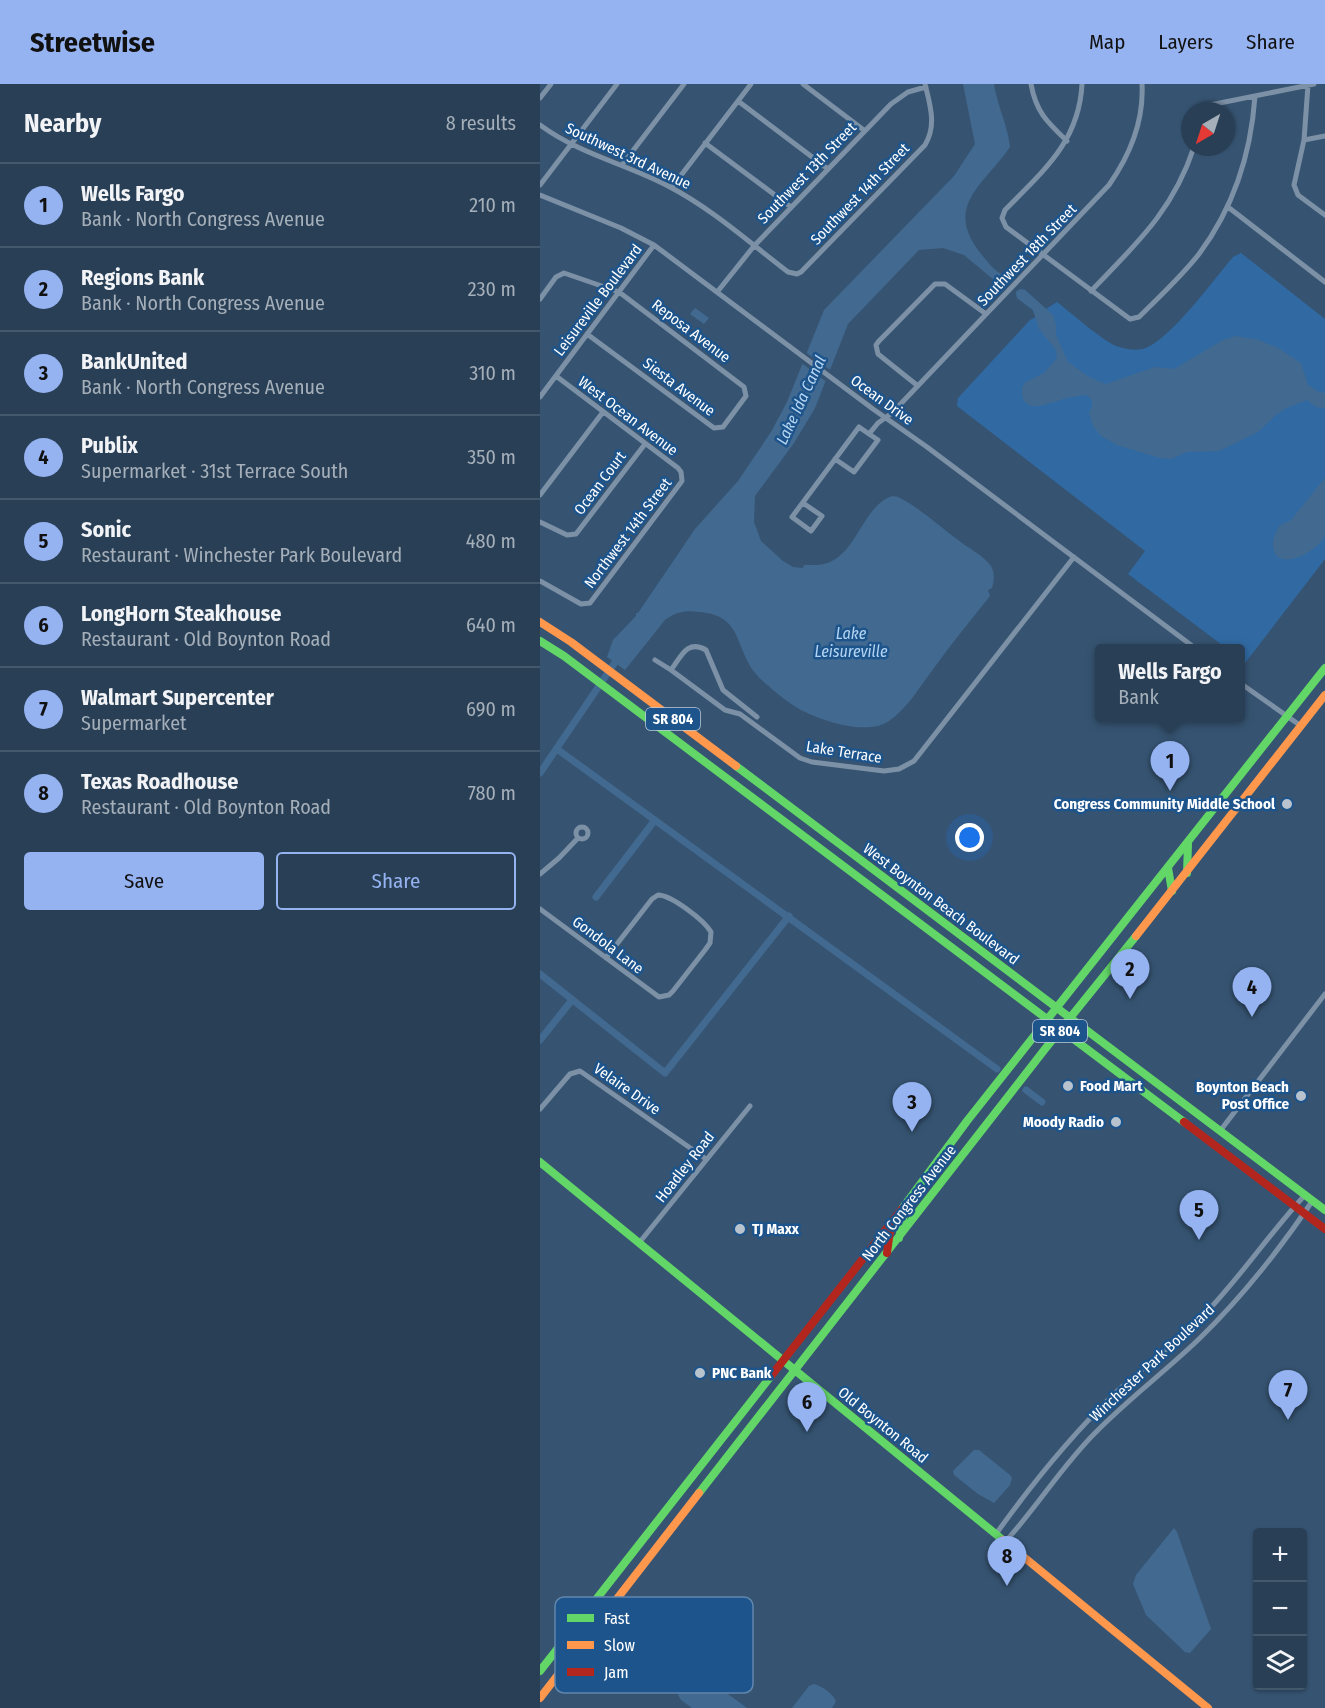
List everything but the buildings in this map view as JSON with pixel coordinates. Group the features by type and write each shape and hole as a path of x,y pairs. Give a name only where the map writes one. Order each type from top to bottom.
{"main road":[{"name":"West Boynton Beach Boulevard","path":"540,622 621,680 1325,1210"},
{"name":"West Boynton Beach Boulevard","path":"540,641 1325,1229"},
{"name":"North Congress Avenue","path":"598,1597 891,1223 1056,1007 1325,668"},
{"name":"North Congress Avenue","path":"619,1597 1325,695"},
{"path":"1186,873 1188,842"},
{"path":"1168,868 1172,891"},
{"path":"863,882 886,880"},
{"path":"884,897 906,894"},
{"name":"Old Boynton Road","path":"540,1162 1208,1708"},
{"path":"899,1239 907,1202"},
{"path":"887,1254 891,1223"},
{"name":"North Congress Avenue","path":"540,1671 555,1652"},
{"name":"North Congress Avenue","path":"540,1698 555,1679"}],"street":[{"path":"540,98 550,84"},
{"path":"540,185 617,84"},
{"path":"622,165 684,84"},
{"path":"672,187 751,84"},
{"path":"803,84 865,131"},
{"path":"1030,84 1039,111 1067,141"},
{"path":"1082,84 1078,111 1067,141 1055,158 1003,214 1002,218 1006,226 1043,255 1126,317 1135,319 1199,254 1228,207 1246,159 1255,96"},
{"name":"Southwest 18th Street","path":"869,434 1102,194 1119,171 1137,128 1142,84"},
{"name":"Southwest 13th Street","path":"718,291 754,246 865,131 899,98 926,85"},
{"name":"Southwest 14th Street","path":"792,274 801,272 925,145 932,123 926,85"},
{"path":"1225,102 1311,85 1304,140 1294,185 1295,191 1325,215"},
{"path":"738,101 828,169"},
{"name":"Southwest 3rd Avenue","path":"540,124 570,145 672,187 703,207 792,274"},
{"path":"1304,140 1325,136"},
{"path":"705,143 791,207"},
{"path":"1091,291 1158,219 1182,180 1191,156"},
{"name":"Ocean Drive","path":"540,195 621,228 654,245 1190,644"},
{"path":"1228,207 1325,282"},
{"name":"Leisureville Boulevard","path":"540,397 654,245"},
{"name":"Reposa Avenue","path":"540,299 556,278 564,273 619,292 744,387 746,391"},
{"path":"918,386 878,354 876,345 879,341 935,284 945,284 986,315"},
{"name":"Siesta Avenue","path":"587,334 714,428 723,427 744,400 746,391"},
{"name":"West Ocean Avenue","path":"556,376 678,468 682,476"},
{"path":"540,495 603,412"},
{"path":"803,503 822,516 811,531 792,518 835,459 859,427 878,440 854,472 835,459"},
{"name":"Ocean Court","path":"540,522 567,535 576,534 645,444"},
{"name":"Northwest 14th Street","path":"540,581 581,604 590,603 682,481 682,476"},
{"name":"Lake Terrace","path":"655,660 725,710 740,714 801,758 812,762 884,771 899,769 914,761 1074,557"},
{"path":"671,670 689,647 702,648 708,653 723,690 756,717"},
{"path":"1245,686 1301,726"},
{"path":"540,874 560,858 578,838"},
{"name":"Gondola Lane","path":"540,909 654,994 664,997 673,991 705,950 711,932 706,925 671,898 661,895 652,899 606,958"},
{"path":"1220,1131 1325,994"},
{"name":"Velaire Drive","path":"540,1109 570,1074 580,1071 705,1159"},
{"name":"Hoadley Road","path":"639,1244 705,1159 750,1106"},
{"name":"Winchester Park Boulevard","path":"996,1534 1082,1426 1200,1318 1236,1280 1305,1195"},
{"name":"Winchester Park Boulevard","path":"1005,1542 1092,1436 1125,1403 1192,1345 1233,1303 1313,1200"}],"shaded area":[{"path":"1241,253 1325,319 1325,559 1245,663 1245,644 1221,644 1128,574 1145,551 957,406 958,398 1030,320 1036,317 1033,310 1017,298 1016,292 1020,289 1025,290 1046,309 1057,302 1110,343 1140,350 1154,344 1178,322 1233,257"}],"water":[{"name":"Lake Leisureville","path":"963,84 994,84 1007,131 1010,147 971,197 966,209 966,223 970,237 981,254 997,271 1009,277 1010,281 1007,285 1000,285 964,255 943,248 919,250 848,324 815,408 794,443 755,496 754,522 761,541 783,561 793,567 803,568 804,565 829,563 841,555 874,509 882,501 892,496 898,497 921,511 988,562 994,574 992,588 988,590 990,596 908,703 896,716 880,725 857,727 833,723 798,709 771,689 756,674 731,626 713,614 694,611 677,613 669,617 625,670 607,657 613,640 636,616 695,529 738,481 771,432 787,402 824,310 954,176 975,144"},
{"path":"1020,289 1025,290 1053,315 1056,335 1068,362 1098,381 1106,384 1155,367 1174,369 1223,340 1236,336 1259,340 1278,348 1301,363 1308,385 1325,393 1325,408 1316,407 1307,400 1286,408 1258,432 1219,451 1187,452 1171,459 1117,445 1101,436 1093,426 1089,413 1092,400 1086,395 1045,405 1031,406 1026,403 1022,387 1026,382 1044,373 1057,358 1056,350 1039,329 1033,310 1017,298 1016,292"},
{"path":"695,308 709,318 704,324 690,314"},
{"path":"1325,478 1325,535 1315,548 1297,558 1280,558 1275,553 1273,544 1279,526 1291,520"},
{"path":"974,1450 979,1450 1012,1478 1010,1485 994,1503 978,1494 954,1475 953,1471"},
{"path":"1174,1528 1211,1629 1190,1653 1185,1652 1146,1615 1133,1584 1136,1575"},
{"path":"814,1684 826,1690 834,1698 836,1701 832,1708 792,1708 809,1686"},
{"path":"679,1693 727,1693 747,1708 692,1708 678,1695"}],"pier":[{"path":"804,351 833,372 828,383 800,362"}],"waterway":[{"name":"Lake Ida Canal","path":"540,773 620,655"},
{"path":"557,749 997,1069"},
{"path":"596,897 655,820"},
{"path":"540,974 665,1073 789,916"},
{"path":"540,1040 572,1000"},
{"path":"1026,1090 1042,1102"}],"traffic: fast":[{"path":"540,641 564,656 1184,1122"},
{"path":"902,1209 967,1121 1325,668"},
{"path":"736,766 1325,1210"},
{"path":"1187,873 1188,844"},
{"path":"1168,868 1172,891"},
{"path":"699,1493 1045,1049 1136,936"},
{"path":"540,1162 1003,1540"},
{"path":"899,1238 906,1205"},
{"path":"598,1597 771,1376"},
{"path":"540,1671 555,1652"}],"traffic: slow":[{"path":"540,622 571,642 736,766"},
{"path":"1136,936 1325,695"},
{"path":"618,1597 699,1493"},
{"path":"1003,1540 1208,1708"},
{"path":"540,1698 555,1679"}],"traffic: jam":[{"path":"1184,1122 1325,1229"},
{"path":"771,1376 902,1209"},
{"path":"887,1253 891,1223"}],"place":[{"name":"Wells Fargo","path":"1170,791"},
{"name":"Congress Community Middle School","path":"1287,804"},
{"name":"Regions Bank","path":"1130,999"},
{"name":"Publix","path":"1252,1017"},
{"name":"Food Mart","path":"1068,1086"},
{"name":"Boynton Beach Post Office","path":"1301,1096"},
{"name":"Moody Radio","path":"1116,1122"},
{"name":"BankUnited","path":"912,1132"},
{"name":"TJ Maxx","path":"740,1229"},
{"name":"Sonic","path":"1199,1240"},
{"name":"PNC Bank","path":"700,1373"},
{"name":"Walmart Supercenter","path":"1288,1420"},
{"name":"LongHorn Steakhouse","path":"807,1432"},
{"name":"Texas Roadhouse","path":"1007,1586"}]}
